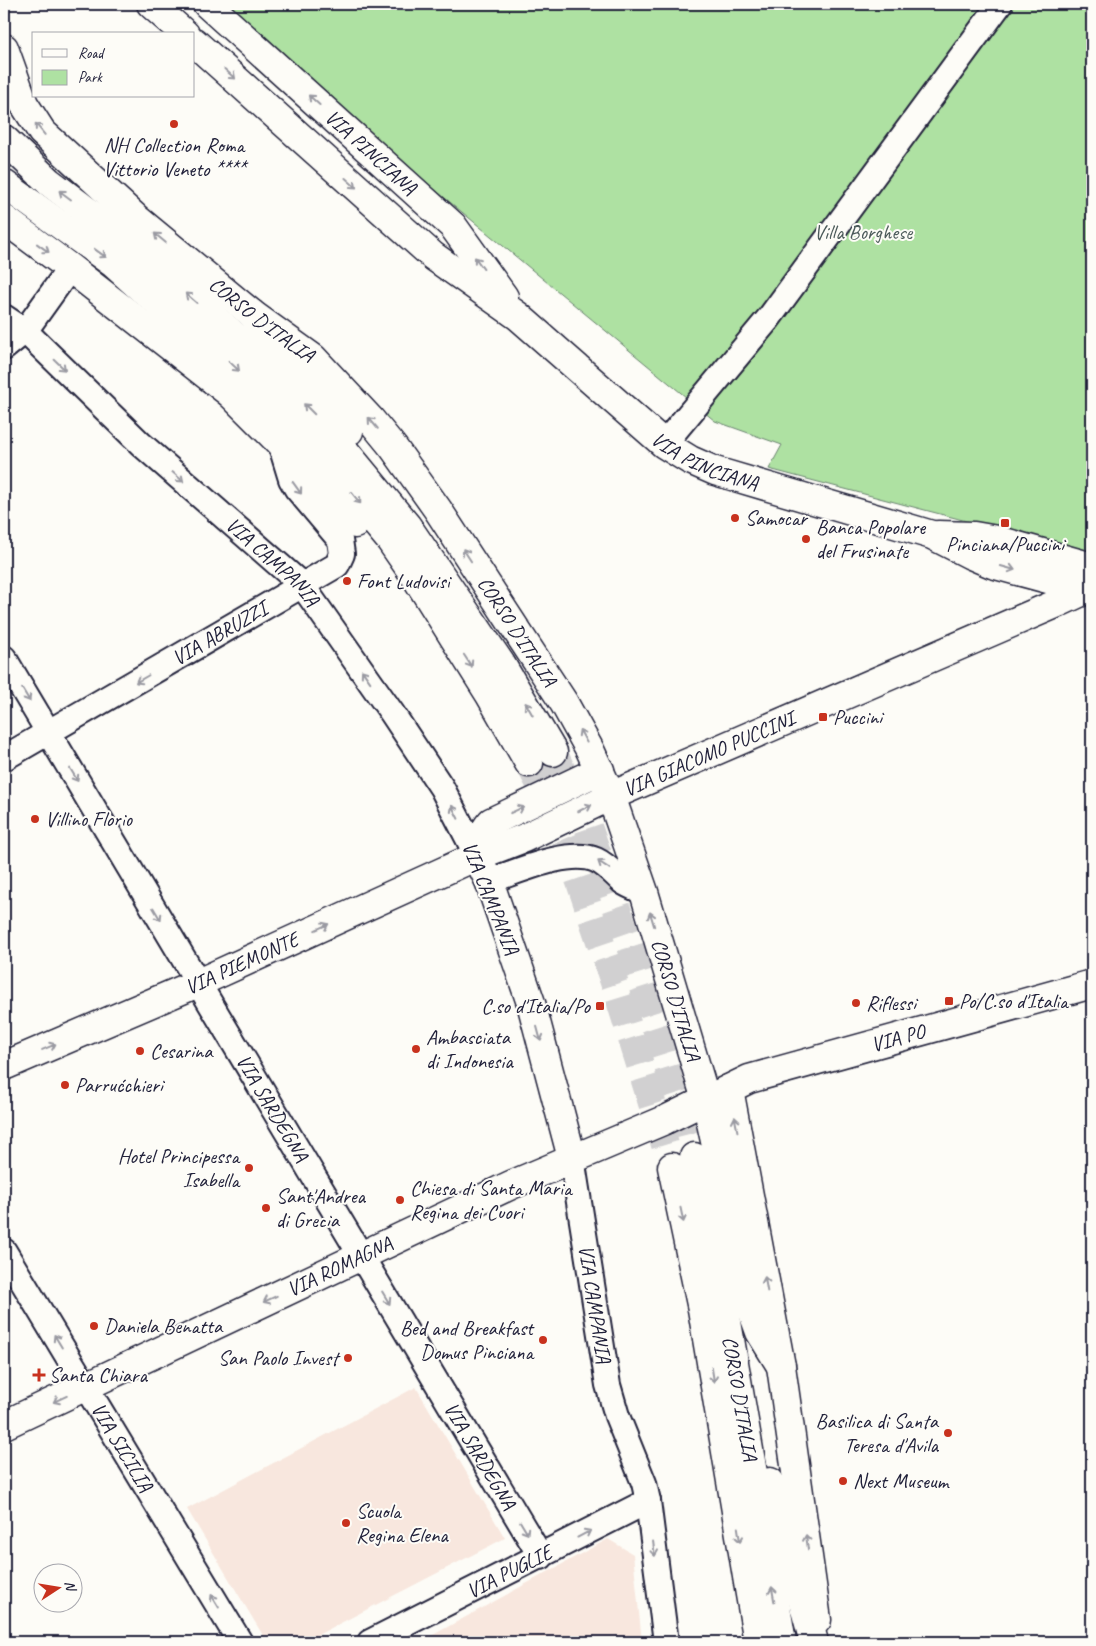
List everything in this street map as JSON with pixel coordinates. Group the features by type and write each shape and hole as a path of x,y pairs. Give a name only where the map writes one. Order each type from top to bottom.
{"main road":[{"path":"151,4 182,32"},
{"name":"VIA PINCIANA","path":"207,4 453,226 518,316"},
{"name":"VIA PINCIANA","path":"195,43 434,256 518,316 664,444 690,460 723,474 932,534 971,556 992,564 1091,584"},
{"name":"CORSO D'ITALIA","path":"4,48 24,104 42,132 137,219 252,314 313,358 370,419 393,447 438,510 564,703 600,770 718,1095 781,1366 820,1642"},
{"path":"4,122 12,147"},
{"name":"CORSO D'ITALIA","path":"4,184 114,264 223,356 303,436 390,540 417,579 490,695 541,758 501,664 407,526 320,421 251,351 116,233 50,182 12,147"},
{"path":"4,219 231,394"},
{"path":"143,290 231,394 280,443 442,620"},
{"path":"252,314 320,390 334,409 382,479 407,526"},
{"name":"VIA GIACOMO PUCCINI","path":"477,856 524,838 611,796 1091,584"},
{"name":"VIA GIACOMO PUCCINI","path":"477,856 480,838 491,822 600,770"},
{"name":"VIA CAMPANIA","path":"477,856 489,881 531,1003 572,1158"},
{"name":"VIA PIEMONTE","path":"4,1066 198,983 477,856"},
{"name":"VIA PO","path":"718,1095 749,1079 784,1068 1092,984"},
{"name":"VIA ROMAGNA","path":"4,1425 510,1185 665,1120 718,1095"},
{"name":"CORSO D'ITALIA","path":"758,1642 702,1309 683,1162 710,1223 782,1642"},
{"path":"726,1320 814,1642"},
{"path":"744,1561 750,1642"}],"street":[{"path":"664,444 769,318 1000,4"},
{"path":"4,348 25,331 70,268"},
{"name":"VIA CAMPANIA","path":"4,317 25,331 141,444 302,585 442,788 477,856"},
{"name":"VIA ABRUZZI","path":"4,758 337,566 342,554 341,544 337,536 297,489 291,479 280,443"},
{"name":"VIA SARDEGNA","path":"4,658 541,1557"},
{"path":"489,881 543,864 585,856 602,863 625,883 644,892"},
{"name":"VIA CAMPANIA","path":"572,1158 608,1385 644,1483 648,1501 666,1642"},
{"name":"VIA SICILIA","path":"4,1251 240,1642"},
{"name":"VIA PUGLIE","path":"370,1642 541,1557 648,1501"}],"shaded area":[{"name":"Scuola Regina Elena","path":"416,1387 505,1538 304,1642 267,1642 187,1509"},
{"path":"608,1539 633,1554 642,1642 420,1642"}],"green space":[{"name":"Villa Borghese","path":"210,4 1092,4 1092,554 769,469 782,445 715,421"}],"tunnel":[{"path":"553,752 586,821 629,943 682,1111 694,1157"},
{"path":"529,763 549,802 567,844 617,991 672,1167"}],"place":[{"name":"NH Collection Roma Vittorio Veneto ****","path":"174,124"},
{"name":"Samocar","path":"735,518"},
{"name":"Pinciana/Puccini","path":"1005,523"},
{"name":"Banca Popolare del Frusinate","path":"806,539"},
{"name":"Font Ludovisi","path":"347,581"},
{"name":"Puccini","path":"823,717"},
{"name":"Villino Florio","path":"35,819"},
{"name":"Po/C.so d'Italia","path":"949,1001"},
{"name":"Riflessi","path":"856,1003"},
{"name":"C.so d'Italia/Po","path":"600,1006"},
{"name":"Ambasciata di Indonesia","path":"416,1049"},
{"name":"Cesarina","path":"140,1051"},
{"name":"Parrućchieri","path":"65,1085"},
{"name":"Hotel Principessa Isabella","path":"249,1168"},
{"name":"Chiesa di Santa Maria Regina dei Cuori","path":"400,1200"},
{"name":"Sant'Andrea di Grecia","path":"266,1208"},
{"name":"Daniela Benatta","path":"94,1326"},
{"name":"Bed and Breakfast Domus Pinciana","path":"543,1340"},
{"name":"San Paolo Invest","path":"348,1358"},
{"name":"Santa Chiara","path":"39,1375"},
{"name":"Basilica di Santa Teresa d'Avila","path":"948,1433"},
{"name":"Next Museum","path":"843,1481"},
{"name":"Scuola Regina Elena","path":"346,1523"}]}
